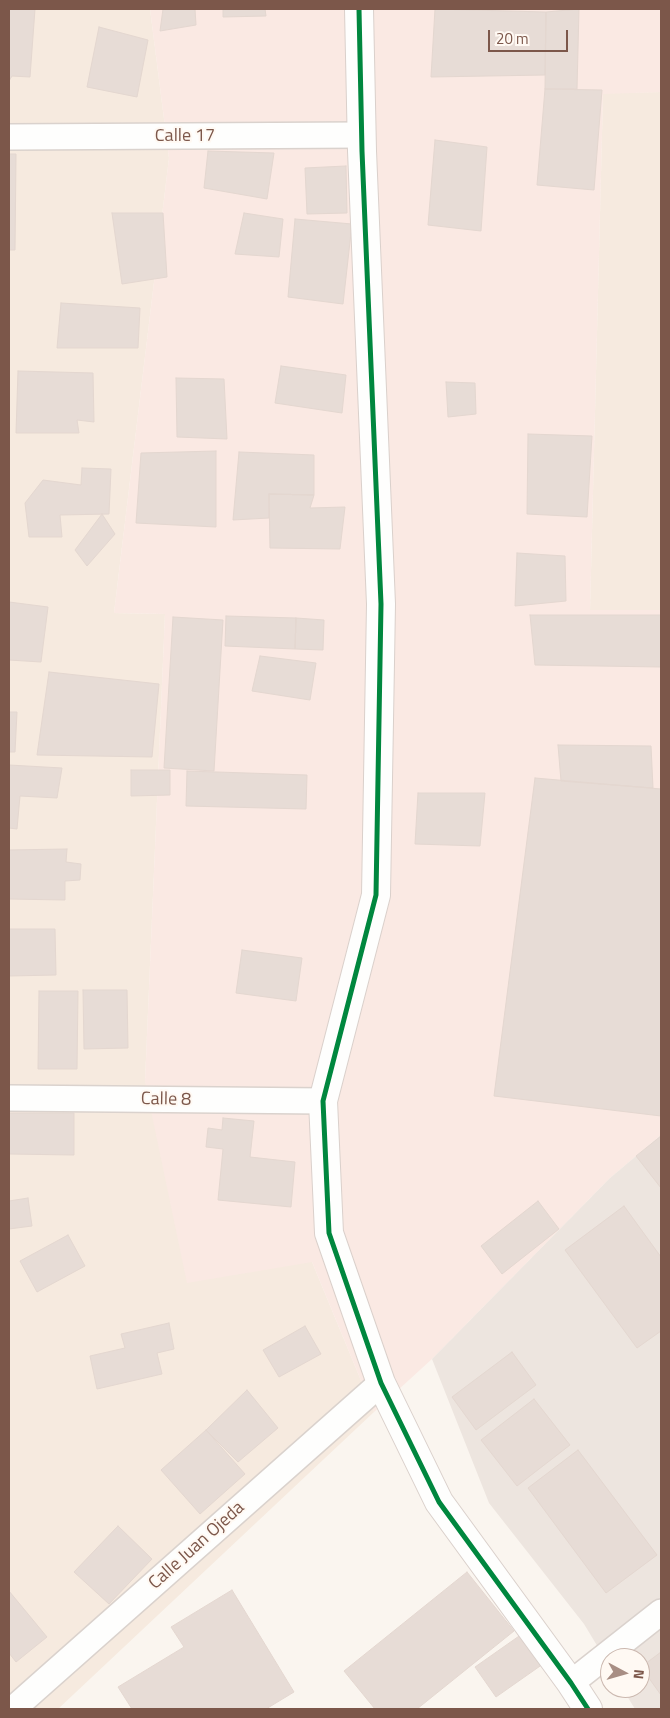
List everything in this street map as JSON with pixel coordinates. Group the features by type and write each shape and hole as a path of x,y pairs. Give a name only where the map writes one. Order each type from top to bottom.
{"street":[{"path":"359,9 362,135 381,604 376,895 323,1101 329,1233 381,1383 439,1502 588,1709"},
{"name":"Calle 17","path":"9,137 362,135"},
{"name":"Calle 8","path":"9,1098 323,1101"},
{"name":"Calle Juan Ojeda","path":"13,1709 381,1383"},
{"path":"571,1683 661,1612"}],"shaded area":[{"path":"9,9 150,9 169,158 114,613 165,614 145,1082 312,1262 374,1412 58,1709 9,1709"},
{"path":"150,9 661,9 661,92 603,94 590,610 661,610 661,1135 610,1178 432,1359 374,1412 312,1262 187,1283 145,1082 165,614 114,613 169,158"},
{"path":"661,92 661,610 590,610 603,93"},
{"path":"661,1135 661,1709 635,1709 628,1698 650,1698 650,1648 600,1648 600,1650 584,1624 489,1503 432,1359 610,1178"}],"building":[{"path":"9,9 35,9 30,77 12,76 9,81"},
{"path":"163,9 195,9 196,25 160,31"},
{"path":"223,9 265,9 266,16 223,17"},
{"path":"435,9 546,12 545,75 431,77"},
{"path":"579,9 577,89 545,89 546,12"},
{"path":"99,27 148,40 137,97 87,87"},
{"path":"545,89 602,90 594,190 537,185"},
{"path":"435,140 487,147 481,231 428,225"},
{"path":"208,151 274,153 267,199 204,188"},
{"path":"9,154 16,154 15,250 9,250"},
{"path":"346,166 347,213 307,214 305,168"},
{"path":"112,213 163,213 167,277 122,284"},
{"path":"244,213 283,219 279,257 235,254"},
{"path":"295,219 352,224 343,304 288,297"},
{"path":"61,303 140,308 138,348 57,348"},
{"path":"281,366 346,375 342,413 275,403"},
{"path":"18,371 93,373 94,422 77,420 79,433 16,433"},
{"path":"176,378 224,379 227,439 177,437"},
{"path":"446,382 475,383 476,414 448,417"},
{"path":"528,434 592,436 587,517 527,514"},
{"path":"216,451 216,527 136,523 141,453"},
{"path":"239,452 314,455 314,495 269,494 269,518 233,520"},
{"path":"82,468 111,469 109,514 60,515 62,537 29,537 25,503 43,480 81,485"},
{"path":"269,494 314,495 310,508 345,507 340,549 270,548"},
{"path":"102,514 115,534 87,566 75,550"},
{"path":"517,553 565,556 566,601 515,606"},
{"path":"9,602 48,607 41,662 9,660"},
{"path":"530,615 661,615 661,667 535,665"},
{"path":"226,616 296,618 295,649 225,646"},
{"path":"173,617 223,620 214,771 164,768"},
{"path":"296,618 324,620 323,650 295,649"},
{"path":"260,656 316,663 310,700 252,691"},
{"path":"49,672 159,684 152,757 37,755"},
{"path":"9,712 17,712 15,752 9,752"},
{"path":"558,745 651,746 653,788 561,781"},
{"path":"9,765 62,768 57,798 20,796 17,829 9,828"},
{"path":"131,770 170,770 170,795 131,796"},
{"path":"187,771 307,775 306,809 186,806"},
{"path":"535,778 661,789 661,1116 494,1096"},
{"path":"418,793 485,793 480,846 415,844"},
{"path":"67,849 66,862 81,864 80,880 65,881 65,900 9,899 9,850"},
{"path":"9,929 55,929 56,975 9,976"},
{"path":"242,950 302,958 296,1001 236,993"},
{"path":"83,990 127,990 128,1048 84,1049"},
{"path":"39,991 78,991 77,1069 38,1069"},
{"path":"9,1113 74,1113 74,1155 9,1154"},
{"path":"223,1118 254,1121 250,1157 295,1162 291,1207 218,1200 223,1149 206,1147 208,1128 222,1130"},
{"path":"661,1136 661,1188 636,1156"},
{"path":"28,1198 32,1226 9,1229 9,1201"},
{"path":"538,1201 559,1229 502,1274 481,1246"},
{"path":"624,1206 661,1257 661,1331 637,1348 565,1250"},
{"path":"68,1235 85,1266 37,1292 20,1261"},
{"path":"169,1323 174,1349 157,1353 162,1374 97,1389 90,1356 125,1348 121,1334"},
{"path":"305,1326 321,1354 279,1377 263,1350"},
{"path":"512,1352 536,1385 476,1430 452,1397"},
{"path":"247,1390 278,1428 238,1462 206,1430"},
{"path":"534,1399 570,1445 517,1486 481,1440"},
{"path":"206,1430 245,1474 200,1514 161,1470"},
{"path":"578,1450 657,1555 606,1593 528,1488"},
{"path":"118,1526 152,1559 109,1604 74,1572"},
{"path":"467,1572 514,1631 417,1709 375,1709 344,1671"},
{"path":"232,1590 294,1692 266,1709 132,1709 118,1687 184,1647 171,1627"},
{"path":"9,1591 47,1637 16,1662 9,1653"},
{"path":"522,1634 543,1664 496,1697 475,1667"},
{"path":"661,1652 661,1695 650,1680 650,1660"}],"cycle path":[{"path":"359,9 362,151 381,604 376,895 323,1101 329,1233 381,1383 439,1502 588,1709"}]}
